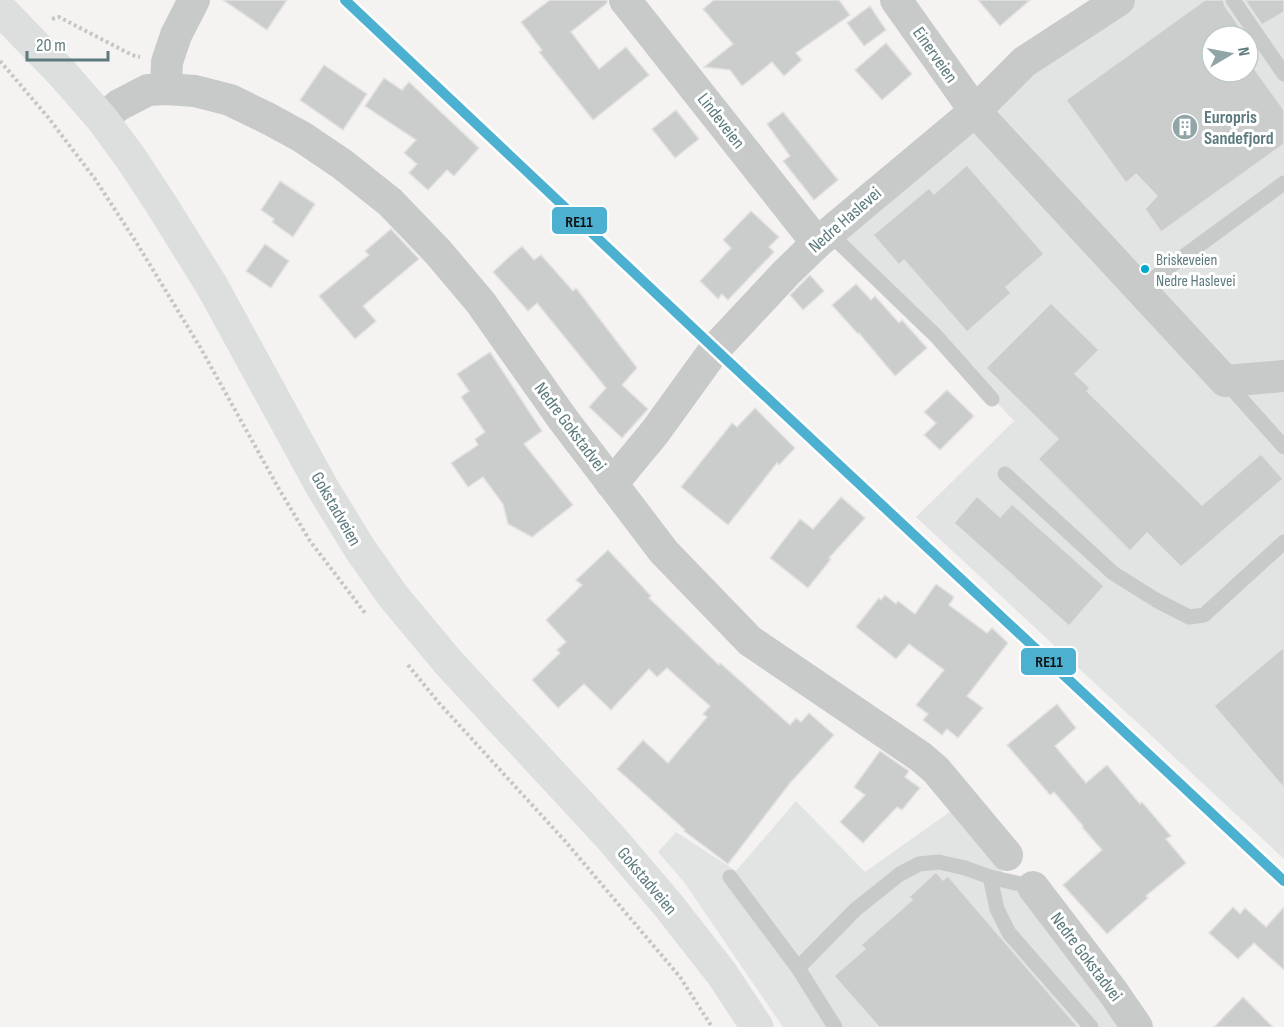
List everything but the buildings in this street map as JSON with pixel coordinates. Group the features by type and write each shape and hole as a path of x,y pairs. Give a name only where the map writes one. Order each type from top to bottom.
{"main road":[{"name":"Gokstadveien","path":"0,9 62,73 102,119 130,157 212,286 322,487 360,549 393,596 448,662 611,838 668,905 722,974 757,1027"},
{"name":"Gokstadveien","path":"722,974 749,1027"}],"street":[{"path":"166,89 167,62 176,35 194,0"},
{"name":"Lindeveien","path":"625,0 823,238"},
{"name":"Einerveien","path":"896,0 975,111 1225,381"},
{"name":"Nedre Haslevei","path":"612,484 655,432 715,350 786,273 823,238 975,111 1024,62 1119,0"},
{"name":"Nedre Gokstadvei","path":"102,119 119,105 148,90 195,91 230,100 269,118 302,137 342,164 390,202 438,252 481,303 562,418 664,552 750,641 921,757 936,770 998,866"},
{"path":"1225,381 1284,375"},
{"name":"Nedre Gokstadvei","path":"1033,887 1137,1027"}],"lane":[{"path":"1233,0 1284,74"},
{"path":"1139,289 1284,183"},
{"path":"823,238 936,336 992,399"},
{"path":"1225,381 1284,447"},
{"path":"1005,474 1113,573 1156,600 1189,617 1204,615 1284,542"},
{"path":"798,968 856,909 900,874 919,864 939,862 965,868 998,866 1033,887"},
{"path":"998,866 997,909 1009,933 1091,1027"},
{"path":"730,877 798,968 835,1027"}],"path":[{"path":"45,25 51,19 58,17 132,55 147,59"}],"shaded area":[{"path":"1131,0 1284,0 1284,859 916,517 1014,421 836,230 982,113"},
{"path":"796,801 865,872 951,811 1092,976 1125,1027 783,1027 684,882 658,852 676,832 736,871"}],"transit line":[{"name":"RE11","path":"345,0 1284,881"}],"place":[{"name":"Europris Sandefjord","path":"1185,127"},
{"name":"Briskeveien Nedre Haslevei","path":"1145,269"}]}
